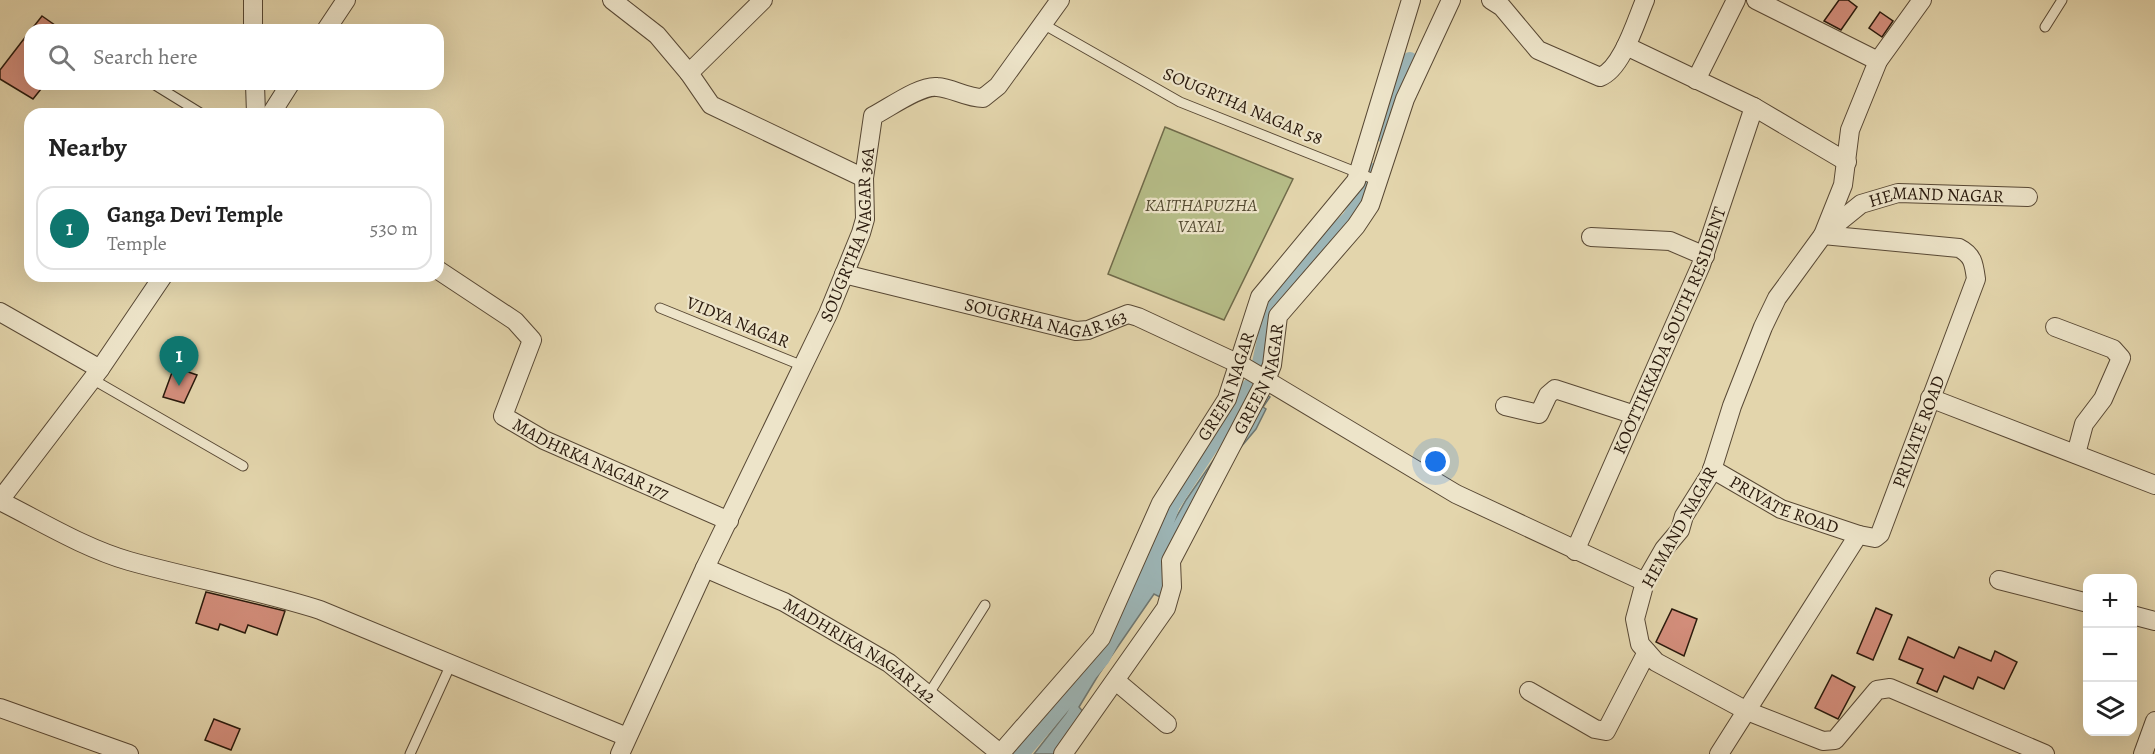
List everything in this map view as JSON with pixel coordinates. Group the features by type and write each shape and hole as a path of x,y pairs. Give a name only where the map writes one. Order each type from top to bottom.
{"street":[{"path":"253,0 253,24"},
{"path":"330,24 346,0"},
{"path":"612,0 657,35 689,73 711,105 864,178"},
{"path":"689,73 763,0"},
{"name":"SOUGRTHA NAGAR 36A","path":"624,746 844,274 865,219 864,178 873,117 925,88 938,86 969,98 983,98 998,86 1060,0"},
{"name":"GREEN NAGAR","path":"1000,754 1101,639 1161,503 1227,399 1260,297 1366,175 1411,0"},
{"name":"GREEN NAGAR","path":"1063,754 1166,608 1172,587 1171,561 1173,555 1266,380 1272,365 1278,316 1356,226 1370,205 1405,99 1451,0"},
{"path":"1491,0 1502,7 1538,50 1600,77 1609,74 1626,46 1645,0"},
{"path":"1696,80 1736,0"},
{"path":"1756,0 1878,61"},
{"path":"1822,235 1843,185 1850,130 1878,61 1922,0"},
{"path":"1626,46 1754,107 1847,162"},
{"path":"255,90 256,108"},
{"path":"275,108 286,90"},
{"name":"KOOTTIKKADA SOUTH RESIDENT","path":"1575,551 1704,256 1754,107"},
{"name":"HEMAND NAGAR","path":"1647,652 1640,644 1635,619 1645,582 1664,549 1680,530 1684,516 1712,469 1732,406 1763,327 1778,298 1822,235 1861,204 1898,193 2028,197"},
{"name":"PRIVATE ROAD","path":"1712,469 1781,509 1859,535 1875,538 1880,534 1976,279 1974,262 1967,252 1950,246 1822,235"},
{"path":"1591,237 1670,241 1704,256"},
{"name":"MADHRKA NAGAR 177","path":"444,274 515,321 532,340 503,416 544,440 729,521"},
{"name":"SOUGRHA NAGAR 163","path":"844,274 1076,331 1088,330 1128,314 1239,364 1456,494 1645,582"},
{"path":"159,282 96,374 0,501 81,542 128,560 280,597 320,610 451,664 624,746"},
{"path":"0,312 96,374"},
{"path":"2055,327 2113,349 2121,358 2103,399 2084,424 2076,454"},
{"path":"1505,406 1539,414 1548,395 1555,389 1635,414"},
{"path":"1930,398 2155,485"},
{"name":"PRIVATE ROAD","path":"1719,754 1859,535"},
{"name":"MADHRIKA NAGAR 142","path":"705,568 784,602 888,663 1000,754"},
{"path":"1999,580 2083,602"},
{"path":"2137,616 2155,621"},
{"path":"1529,691 1595,729 1606,731 1647,652 1656,662 1747,711 1823,741 1835,740 1877,690 1890,688 2045,754"},
{"path":"1116,681 1167,724"},
{"path":"0,708 129,754"},
{"path":"2148,748 2155,721"}],"lane":[{"path":"2045,27 2062,0"},
{"name":"SOUGRTHA NAGAR 58","path":"1042,24 1180,102 1366,175"},
{"path":"163,90 192,108"},
{"name":"VIDYA NAGAR","path":"660,309 803,366"},
{"path":"96,374 243,466"},
{"path":"928,695 985,605"},
{"path":"410,754 451,664"}],"green space":[{"name":"KAITHAPUZHA VAYAL","path":"1165,127 1293,179 1224,320 1108,274"}],"water":[{"path":"1261,391 1270,397 1263,407 1266,409 1256,429 1225,466 1162,598 1154,594 1099,674 1079,707 1085,714 1055,754 1034,754 1066,713 1100,653 1131,614 1153,574 1165,537 1186,500"}],"building":[{"path":"1839,0 1848,0 1857,7 1841,30 1824,21"},
{"path":"1880,12 1893,21 1882,37 1869,28"},
{"path":"42,16 53,24 36,24"},
{"path":"24,39 24,90 40,90 33,99 0,79 0,70"},
{"path":"174,367 197,375 184,403 163,397"},
{"path":"206,592 285,611 277,635 248,625 245,633 220,624 218,630 196,623"},
{"path":"1876,608 1892,615 1873,660 1857,653"},
{"path":"1672,609 1697,619 1684,656 1656,642"},
{"path":"1908,637 1954,658 1959,647 1991,661 1995,651 2017,662 2004,689 1978,677 1973,689 1944,676 1937,692 1917,683 1923,669 1899,659"},
{"path":"1832,675 1855,687 1838,719 1815,708"},
{"path":"214,719 240,729 231,750 205,740"}],"waterway":[{"path":"1384,135 1410,60"},
{"path":"1260,363 1275,292 1350,218 1369,185 1373,171"},
{"path":"1021,754 1102,658 1150,566 1172,505 1250,386"}],"place":[{"name":"Ganga Devi Temple","path":"179,386"}]}
